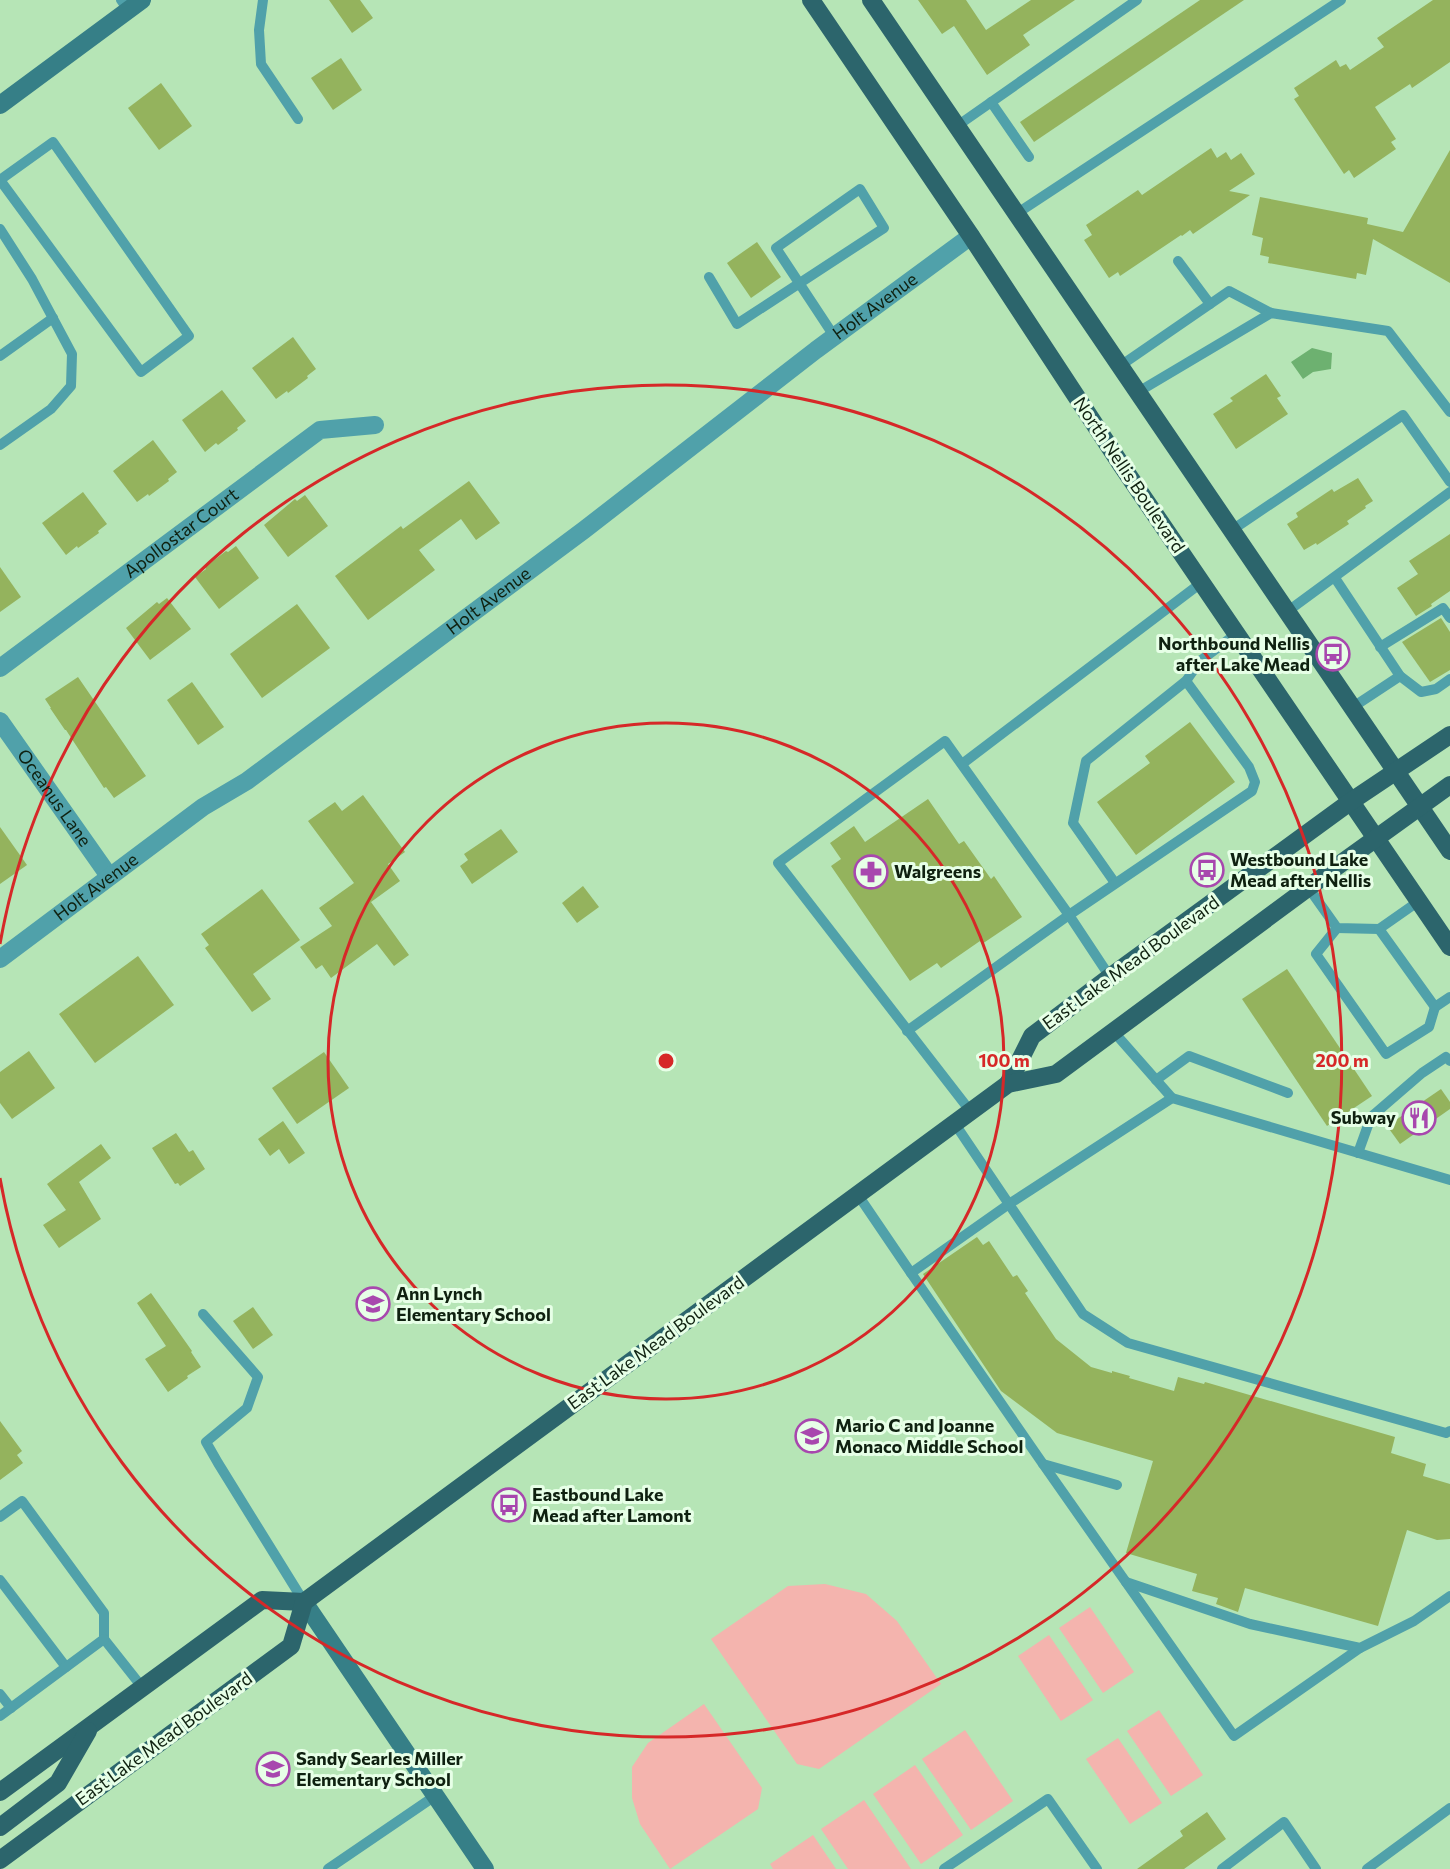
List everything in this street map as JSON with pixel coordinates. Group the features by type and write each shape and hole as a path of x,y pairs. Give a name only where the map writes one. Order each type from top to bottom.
{"main road":[{"name":"North Nellis Boulevard","path":"810,0 971,236 1122,466 1450,947"},
{"path":"871,0 1450,851"},
{"name":"East Lake Mead Boulevard","path":"1008,1084 1032,1036 1350,802 1450,735"},
{"name":"East Lake Mead Boulevard","path":"0,1860 291,1646 304,1602 1008,1084 1056,1074 1450,785"},
{"path":"0,1792 262,1600 304,1602"},
{"path":"0,1827 58,1783 92,1725"}],"street":[{"path":"0,105 131,3"},
{"name":"Holt Avenue","path":"0,959 203,807 247,781 584,530 834,336 971,236"},
{"name":"Apollostar Court","path":"0,668 320,430 375,425"},
{"name":"Oceanus Lane","path":"0,721 109,876"},
{"path":"304,1602 485,1869"}],"lane":[{"path":"263,0 259,30 261,64 298,119"},
{"path":"957,126 1137,0"},
{"path":"1016,214 1341,0"},
{"path":"991,102 1029,157"},
{"path":"53,142 189,336 141,372 0,180 53,142"},
{"path":"709,278 737,324 800,284 884,228 860,189 776,248 800,284 834,336"},
{"path":"0,229 32,279 72,354 71,386 51,409 0,445"},
{"path":"1178,261 1210,304"},
{"path":"1120,366 1229,291 1271,313 1388,331 1450,412"},
{"path":"1138,392 1271,313"},
{"path":"0,356 53,318"},
{"path":"1232,530 1403,415 1450,482"},
{"path":"1288,611 1450,492"},
{"path":"1335,578 1400,676 1422,692 1436,689 1450,679"},
{"path":"962,764 1202,583"},
{"path":"1380,647 1443,608 1450,618"},
{"path":"1115,884 1073,824 1086,761 1186,681 1200,661 1236,634"},
{"path":"1353,707 1400,676"},
{"path":"907,1031 1069,915 1252,791 1255,782 1249,767 1186,681"},
{"path":"970,1112 778,863 945,741 1069,915 1110,977"},
{"path":"1308,887 1337,928"},
{"path":"1337,928 1378,929 1419,901"},
{"path":"1337,928 1316,954 1386,1054 1429,1027 1436,1007 1450,997"},
{"path":"1378,929 1436,1007"},
{"path":"1113,1031 1172,1098 1450,1180"},
{"path":"1156,1080 1189,1056 1287,1093"},
{"path":"1358,1154 1371,1117 1422,1073 1446,1057 1450,1061"},
{"path":"911,1273 1009,1204 1172,1098"},
{"path":"955,1124 1083,1314 1128,1343 1446,1433 1450,1431"},
{"path":"858,1195 1234,1736 1360,1648 1414,1621 1450,1596"},
{"path":"202,1314 258,1377 247,1408 206,1442 304,1602"},
{"path":"1043,1464 1117,1485"},
{"path":"0,1517 22,1501 104,1613 104,1639 142,1687"},
{"path":"0,1580 66,1667"},
{"path":"1126,1582 1250,1624 1360,1648"},
{"path":"0,1716 104,1639"},
{"path":"0,1694 11,1708"},
{"path":"328,1869 435,1796"},
{"path":"944,1869 1048,1799 1096,1869"},
{"path":"1366,1869 1450,1808"},
{"path":"1222,1869 1284,1822 1316,1869"}],"shaded area":[{"path":"1312,348 1332,353 1331,369 1313,372 1303,379 1291,362"},
{"path":"825,1584 866,1594 897,1621 941,1684 819,1769 797,1764 711,1639 788,1586"},
{"path":"1090,1607 1134,1672 1103,1693 1059,1628"},
{"path":"1049,1635 1093,1700 1061,1721 1018,1656"},
{"path":"704,1704 762,1788 758,1809 670,1869 640,1824 632,1798 632,1767 648,1743"},
{"path":"1159,1710 1203,1775 1171,1796 1127,1731"},
{"path":"965,1730 1013,1801 971,1830 922,1759"},
{"path":"1118,1738 1162,1803 1130,1824 1086,1759"},
{"path":"915,1765 963,1835 921,1864 873,1794"},
{"path":"864,1800 911,1869 848,1869 821,1829"},
{"path":"813,1835 836,1869 773,1869 770,1864"}],"building":[{"path":"329,0 360,0 373,18 352,33"},
{"path":"918,0 966,0 986,30 1031,0 1075,0 1023,35 1030,45 987,75 954,26 942,34"},
{"path":"1200,0 1244,0 1034,142 1020,122"},
{"path":"1433,0 1450,0 1450,62 1412,88 1410,84 1375,107 1396,139 1391,142 1396,149 1354,178 1349,170 1344,174 1294,99 1299,96 1294,88 1336,60 1340,67 1346,64 1350,70 1384,47 1377,38"},
{"path":"341,58 362,90 333,110 311,78"},
{"path":"161,83 192,126 159,150 128,108"},
{"path":"1211,148 1217,158 1226,152 1231,160 1241,153 1255,174 1229,191 1250,195 1193,234 1190,230 1120,276 1118,272 1109,278 1084,240 1092,235 1086,225 1138,190 1142,195"},
{"path":"1450,150 1450,283 1373,239 1366,275 1357,273 1356,279 1268,263 1269,257 1260,255 1263,238 1252,235 1260,197 1368,218 1367,224 1403,232"},
{"path":"757,242 781,277 751,298 727,263"},
{"path":"293,337 316,369 288,393 287,391 276,399 252,368"},
{"path":"1266,374 1281,396 1277,398 1288,414 1236,449 1213,414 1233,401 1230,398"},
{"path":"222,390 246,421 237,428 238,430 205,452 182,420"},
{"path":"153,440 177,472 149,496 148,494 137,502 113,471"},
{"path":"1358,478 1373,501 1347,521 1349,524 1317,545 1316,543 1304,550 1287,524 1298,517 1296,513 1332,489 1334,492"},
{"path":"469,481 500,523 476,540 461,519 419,550 435,570 368,620 335,576 401,526 403,529"},
{"path":"83,492 107,524 98,531 99,533 66,555 42,523"},
{"path":"305,495 328,526 288,557 264,525 295,499 297,501"},
{"path":"1450,534 1450,591 1416,616 1397,588 1418,574 1409,561"},
{"path":"236,546 259,578 219,609 195,577 226,551"},
{"path":"0,567 21,597 0,612"},
{"path":"167,598 191,629 150,660 126,628 157,602 159,604"},
{"path":"297,604 330,648 262,698 230,654"},
{"path":"1441,618 1450,632 1450,670 1430,682 1402,642"},
{"path":"78,677 146,776 114,798 106,787 104,788 45,699"},
{"path":"192,682 224,727 198,745 167,700"},
{"path":"1190,722 1235,782 1136,855 1097,802 1150,763 1145,756"},
{"path":"363,795 405,852 388,864 400,881 371,902 409,955 394,966 377,944 331,978 322,965 316,969 300,947 332,926 319,908 354,883 308,821 335,802 342,811"},
{"name":"Walgreens","path":"928,799 959,844 964,841 991,879 994,876 1022,917 982,944 980,941 941,968 937,963 910,981 831,866 841,859 830,843 854,826 865,842"},
{"path":"0,827 27,865 0,884"},
{"path":"501,829 518,852 472,884 460,866 468,860 464,854"},
{"path":"583,886 599,907 577,923 562,903"},
{"path":"262,889 300,940 253,974 271,999 252,1012 205,948 209,945 201,934"},
{"path":"138,956 174,1005 95,1063 59,1014"},
{"path":"1287,969 1372,1096 1327,1126 1242,999"},
{"path":"29,1051 55,1088 12,1119 0,1103 0,1072"},
{"path":"324,1052 349,1088 297,1124 272,1088"},
{"name":"Subway","path":"1441,1089 1450,1102 1450,1109 1400,1144 1387,1126"},
{"path":"283,1121 305,1153 289,1164 279,1149 270,1156 258,1139"},
{"path":"176,1133 189,1152 193,1150 205,1169 180,1186 178,1183 175,1184 152,1148"},
{"path":"101,1144 111,1158 79,1182 101,1219 59,1248 43,1225 66,1210 47,1184"},
{"path":"977,1237 983,1245 989,1241 1013,1277 1017,1275 1028,1291 1025,1293 1056,1339 1091,1367 1130,1376 1129,1378 1174,1391 1178,1377 1204,1384 1205,1382 1395,1437 1391,1453 1426,1464 1423,1476 1450,1484 1450,1539 1437,1540 1407,1530 1378,1626 1245,1588 1238,1612 1216,1604 1218,1598 1192,1591 1197,1574 1126,1553 1153,1461 1057,1433 1001,1391 923,1274"},
{"path":"151,1293 201,1367 168,1392 145,1359 166,1346 137,1303"},
{"path":"253,1307 273,1335 253,1349 233,1321"},
{"path":"0,1421 22,1451 17,1455 23,1463 0,1480"},
{"path":"1207,1812 1226,1839 1184,1869 1137,1869 1183,1836 1180,1831"}],"place":[{"name":"Northbound Nellis after Lake Mead","path":"1333,654"},
{"name":"Westbound Lake Mead after Nellis","path":"1207,870"},
{"name":"Walgreens","path":"871,872"},
{"name":"Subway","path":"1419,1118"},
{"name":"Ann Lynch Elementary School","path":"373,1304"},
{"name":"Mario C and Joanne Monaco Middle School","path":"812,1436"},
{"name":"Eastbound Lake Mead after Lamont","path":"509,1505"},
{"name":"Sandy Searles Miller Elementary School","path":"273,1769"}]}
